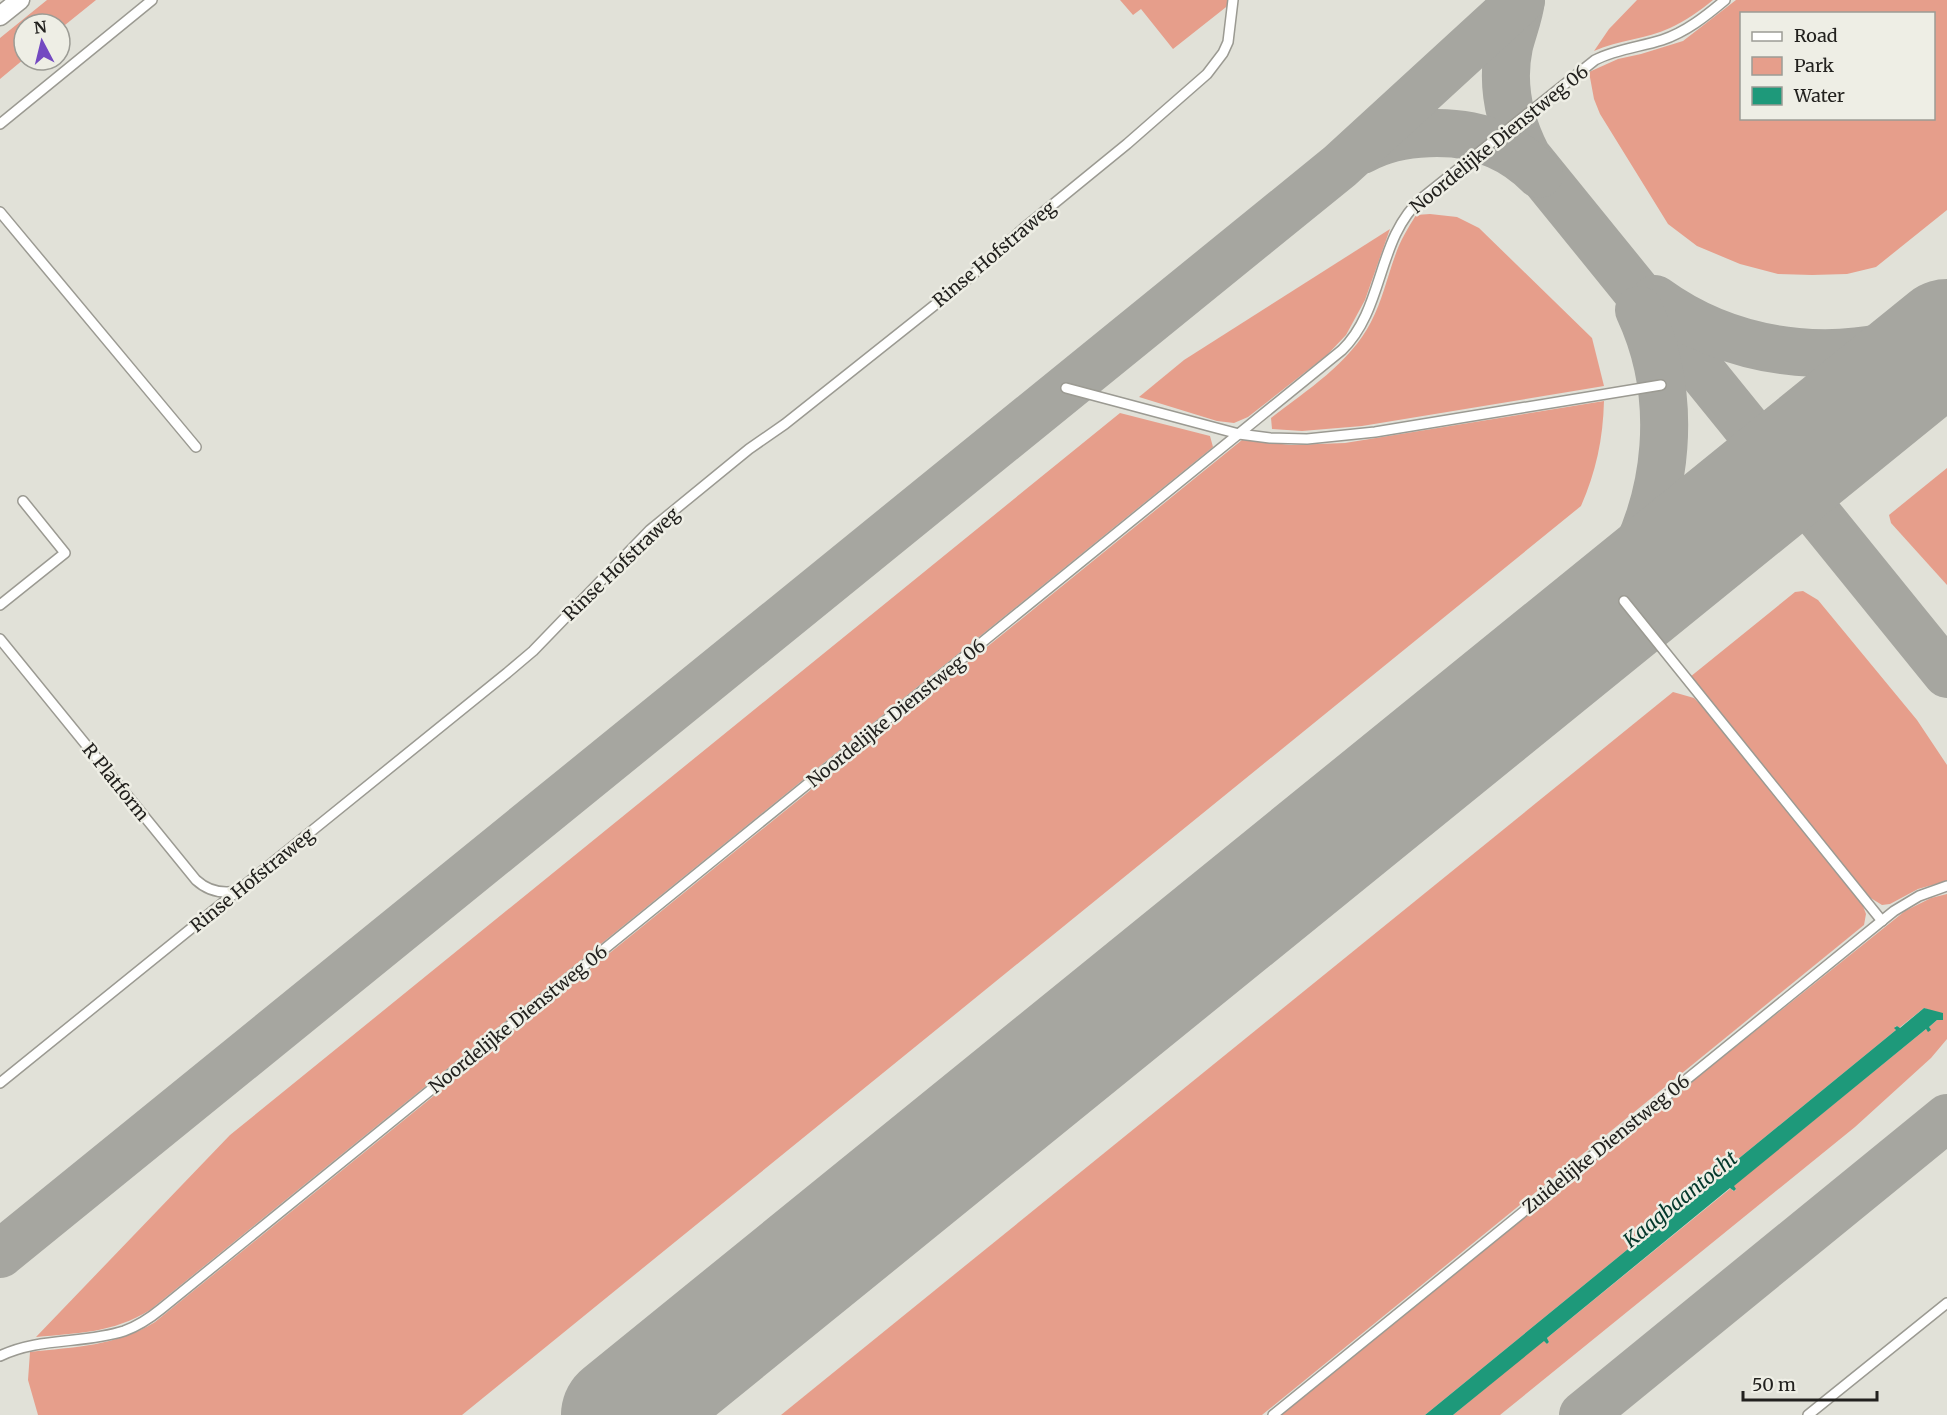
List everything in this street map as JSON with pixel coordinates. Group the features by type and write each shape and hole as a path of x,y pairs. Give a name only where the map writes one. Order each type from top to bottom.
{"street":[{"path":"0,16 20,0"}],"lane":[{"path":"0,124 152,0"},
{"name":"Rinse Hofstraweg","path":"0,1083 533,651 650,530 749,449 970,277 1024,228 1127,144 1215,65 1228,42 1233,0"},
{"name":"Noordelijke Dienstweg 06","path":"0,1356 31,1346 99,1337 122,1331 161,1309 1331,360 1351,340 1367,313 1396,231 1409,211 1422,198 1595,60 1613,52 1669,37 1698,21 1725,0"},
{"path":"0,212 196,447"},
{"path":"1066,388 1239,434 1295,439 1341,437 1661,385"},
{"path":"0,605 65,553 23,501"},
{"path":"1624,601 1882,921"},
{"name":"R Platform","path":"0,639 196,880 207,888 220,892 237,891 248,884"},
{"name":"Zuidelijke Dienstweg 06","path":"1273,1415 1882,921 1909,900 1947,886"},
{"path":"1808,1415 1947,1303"}],"green space":[{"path":"47,0 96,0 72,19 72,12 32,12"},
{"path":"1120,0 1235,0 1173,49 1141,9 1133,15"},
{"path":"1637,0 1713,0 1692,16 1670,28 1594,51 1609,29"},
{"path":"1736,0 1947,0 1947,210 1876,267 1847,274 1778,274 1740,264 1697,246 1668,224 1600,114 1594,99 1589,72 1618,59 1683,41"},
{"path":"12,28 12,69 0,79 0,38"},
{"path":"1416,215 1457,217 1479,228 1592,338 1604,386 1362,426 1302,431 1272,429 1271,418 1327,375 1362,337 1378,306 1404,235"},
{"path":"1390,229 1365,300 1346,335 1327,355 1248,417 1234,423 1217,421 1139,397 1184,360"},
{"path":"1604,401 1598,455 1581,506 462,1415 38,1415 28,1380 30,1352 110,1341 141,1330 155,1322 1242,440 1291,445 1345,443"},
{"path":"1120,413 1210,436 1213,447 150,1310 109,1328 36,1337 230,1135"},
{"path":"1947,468 1947,585 1891,523 1889,515"},
{"path":"1803,591 1818,600 1917,720 1947,765 1947,881 1918,889 1890,904 1882,905 1869,897 1690,677 1795,592"},
{"path":"1673,692 1694,698 1704,708 1863,906 1866,914 1864,925 1262,1415 781,1415"},
{"path":"1947,894 1947,1039 1931,1058 1855,1127 1500,1415 1453,1415 1544,1340 1547,1344 1549,1342 1547,1338 1731,1188 1733,1191 1736,1190 1733,1186 1926,1029 1928,1031 1937,1020 1937,1013 1924,1008 1899,1028 1895,1027 1896,1030 1425,1415 1276,1415 1905,911 1931,898"}],"water":[{"path":"1924,1008 1943,1013 1943,1020 1937,1020 1929,1027 1931,1030 1928,1032 1926,1029 1734,1186 1736,1189 1734,1191 1730,1188 1547,1338 1549,1342 1547,1344 1544,1341 1453,1415 1425,1415 1896,1030 1894,1028 1897,1026 1900,1028"}],"taxiway":[{"path":"1521,0 1509,46 1506,88 1515,129 1527,156 1947,674"},
{"path":"0,1254 1340,166 1521,0"},
{"path":"1362,150 1376,143 1410,135 1428,133 1465,135 1503,148 1530,165 1539,174"},
{"path":"1655,299 1688,319 1723,335 1760,346 1797,352 1835,353 1874,349 1911,340 1947,326"},
{"path":"1571,644 1604,605 1621,579 1650,515 1659,481 1664,412 1660,377 1652,343 1639,310"},
{"path":"1583,1415 1947,1118"}],"runway":[{"path":"621,1415 1947,339"}],"water label":[{"name":"Kaagbaantocht","path":"1680,1199"}]}
